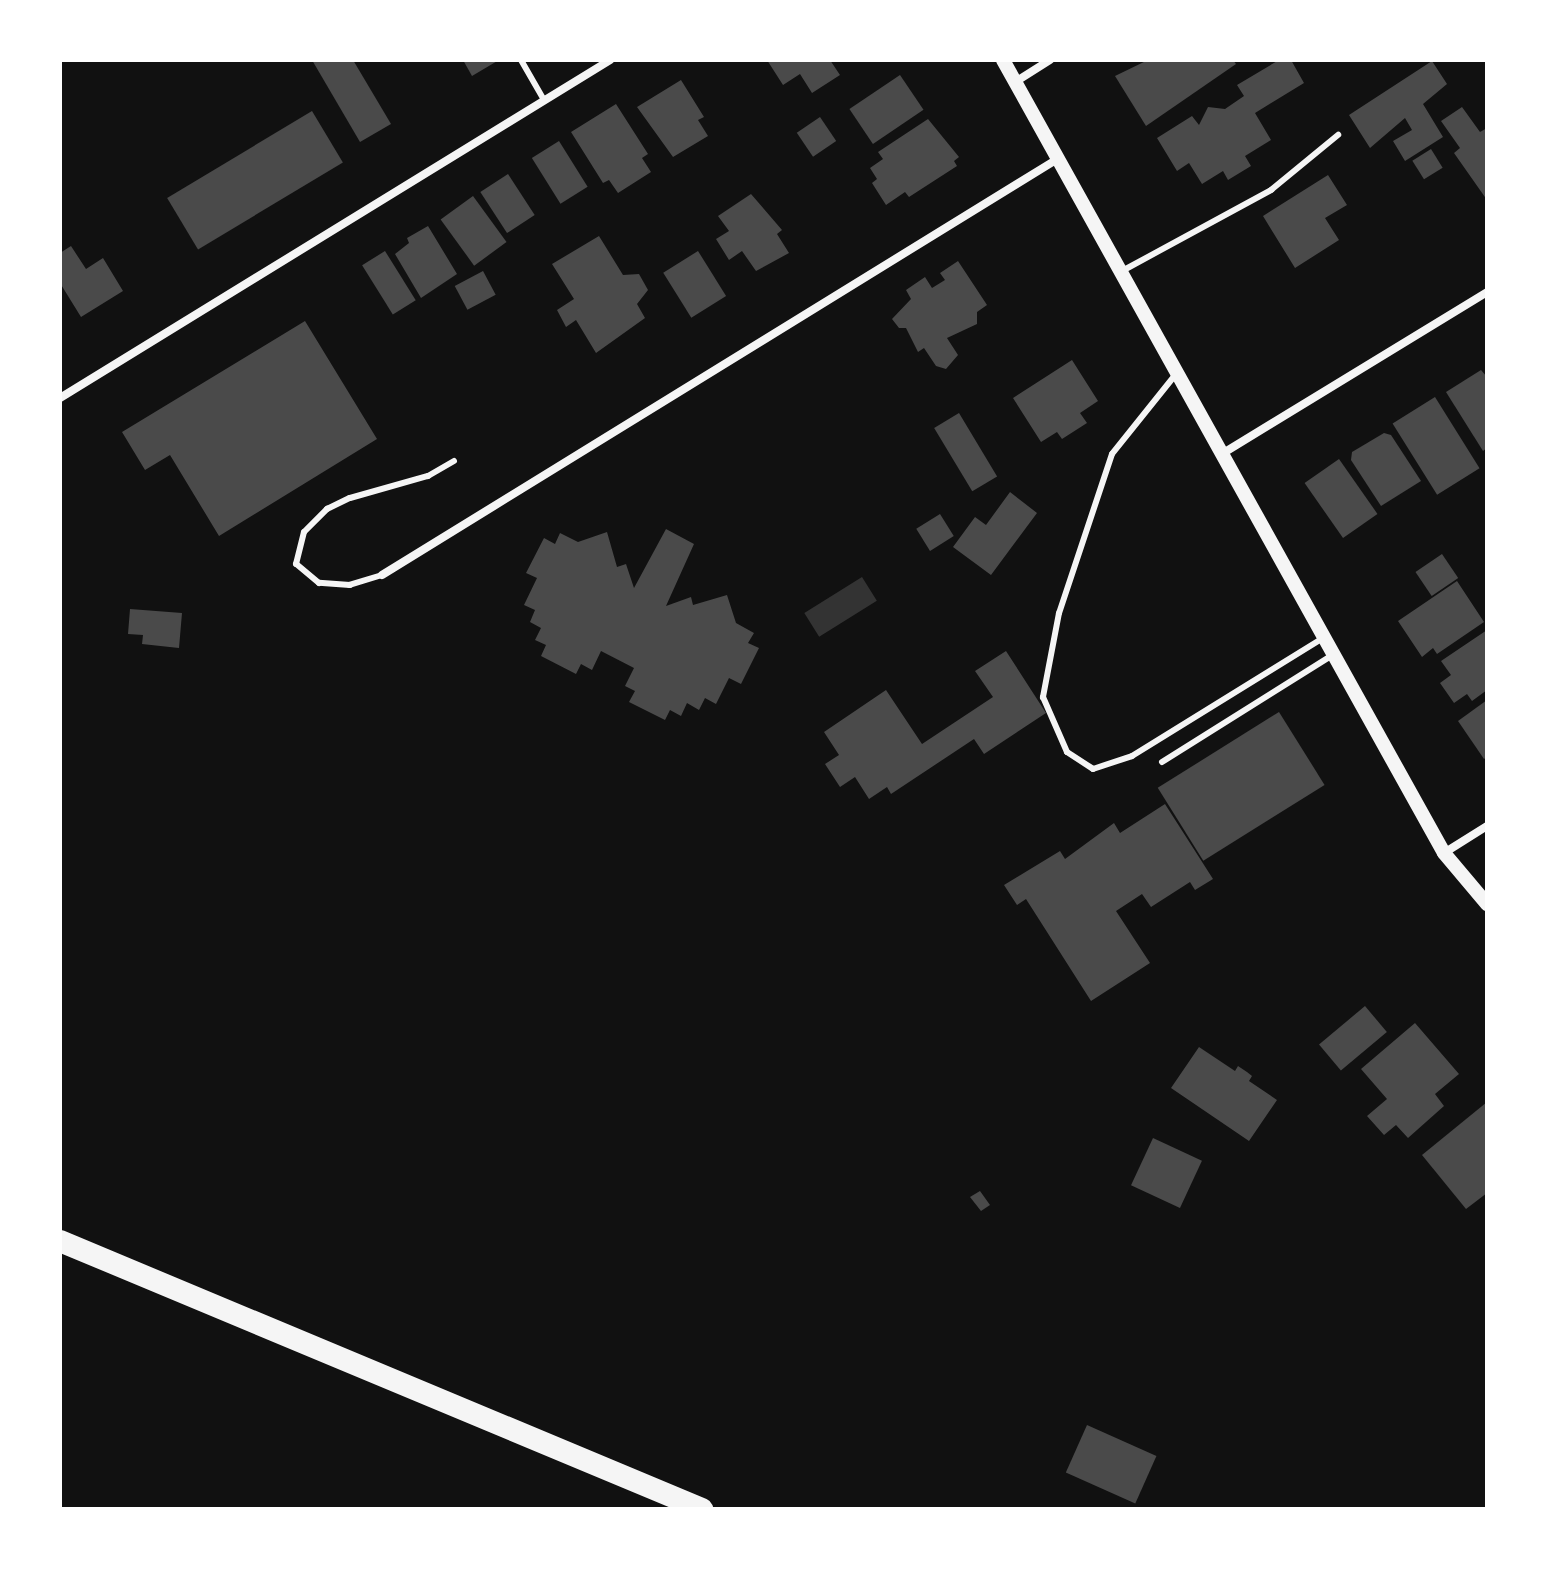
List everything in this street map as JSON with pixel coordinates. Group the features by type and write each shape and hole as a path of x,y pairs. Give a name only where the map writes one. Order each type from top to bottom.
{"highway":[{"path":"60,1241 702,1509"}],"street":[{"path":"60,398 610,60"},
{"path":"1003,60 1225,452 1444,853 1487,904"},
{"path":"1015,82 1050,60"},
{"path":"382,575 1059,158"},
{"path":"1225,452 1487,292"},
{"path":"1444,853 1487,826"}],"lane":[{"path":"521,60 544,100"},
{"path":"1122,271 1271,190 1338,135"},
{"path":"1179,371 1112,454 1059,613 1043,697 1067,752 1093,769 1132,756 1324,637"},
{"path":"382,575 350,585 319,583 303,573 296,554 304,532 327,509 428,476 454,461"},
{"path":"1162,762 1334,654"}],"shaded area":[{"path":"862,577 877,601 819,637 804,613"}],"building":[{"path":"312,60 353,60 391,124 360,142"},
{"path":"463,60 499,60 472,76"},
{"path":"767,60 830,60 840,75 812,93 800,74 783,85"},
{"path":"1148,60 1233,60 1236,64 1146,126 1115,76"},
{"path":"1279,60 1291,60 1304,83 1255,113 1271,140 1245,156 1251,166 1228,180 1223,171 1202,184 1189,163 1177,171 1157,138 1192,116 1199,125 1208,107 1225,109 1244,96 1237,85"},
{"path":"1432,61 1447,84 1423,104 1443,137 1405,161 1393,141 1412,130 1405,118 1370,148 1349,115"},
{"path":"900,75 923,110 873,144 849,109"},
{"path":"681,80 704,117 698,120 708,136 673,157 637,107"},
{"path":"616,104 648,154 642,158 651,172 618,193 609,180 603,183 571,132"},
{"path":"1462,107 1480,132 1487,128 1487,200 1454,153 1460,148 1441,121"},
{"path":"312,111 343,162 198,249 167,198"},
{"path":"820,117 836,141 813,157 797,133"},
{"path":"928,119 959,157 954,161 957,166 909,197 905,192 886,205 872,183 877,179 870,168 883,159 878,152"},
{"path":"559,141 588,187 560,204 532,158"},
{"path":"1431,149 1443,168 1424,179 1412,161"},
{"path":"508,174 535,215 507,233 480,192"},
{"path":"1328,175 1347,205 1325,218 1339,240 1295,268 1263,216"},
{"path":"751,194 782,230 777,234 789,253 756,271 742,251 729,260 716,239 729,231 718,216"},
{"path":"473,196 507,242 474,266 441,220"},
{"path":"428,226 457,274 421,298 395,254 409,243 407,238"},
{"path":"599,236 623,275 639,274 648,290 637,304 645,318 596,353 576,320 566,327 557,310 574,299 552,264"},
{"path":"71,246 86,269 103,258 123,291 81,317 60,283 60,253"},
{"path":"385,251 416,300 393,314 362,265"},
{"path":"698,251 726,296 691,318 663,273"},
{"path":"958,261 987,305 977,312 977,324 947,338 958,355 946,369 936,366 924,348 918,352 906,328 899,328 892,319 911,299 906,290 925,277 932,288 945,280 940,273"},
{"path":"483,271 496,295 467,310 455,286"},
{"path":"305,321 377,439 219,536 170,455 145,470 122,432"},
{"path":"1072,360 1098,401 1080,413 1087,423 1062,439 1057,432 1041,442 1013,398"},
{"path":"1481,370 1487,377 1487,448 1483,451 1446,392"},
{"path":"1435,397 1480,468 1437,495 1393,423"},
{"path":"959,413 997,476 972,491 934,428"},
{"path":"1384,433 1391,435 1421,481 1381,506 1351,460 1352,452"},
{"path":"1339,459 1377,514 1343,538 1305,483"},
{"path":"1010,492 1037,513 991,575 953,547 975,517 986,525"},
{"path":"940,514 954,536 930,551 916,529"},
{"path":"666,529 694,544 666,606 691,597 693,605 727,595 736,623 754,633 748,643 759,648 741,684 729,678 716,704 705,698 699,710 687,703 681,716 670,710 665,720 629,702 635,691 625,686 634,668 601,651 592,670 581,664 576,674 541,656 546,645 535,640 541,628 530,622 535,610 524,605 537,578 526,573 544,538 555,544 560,533 578,542 607,532 617,567 626,564 634,588"},
{"path":"1442,554 1458,578 1432,596 1415,572"},
{"path":"1457,581 1484,622 1437,654 1433,648 1422,657 1398,621"},
{"path":"130,609 182,613 179,648 142,644 143,635 128,634"},
{"path":"1487,630 1487,690 1472,701 1467,694 1454,703 1440,683 1451,675 1441,661"},
{"path":"1006,651 1046,713 984,754 974,739 891,794 887,787 869,799 855,777 840,787 825,764 839,755 824,732 886,690 922,744 993,697 975,671"},
{"path":"1487,700 1487,757 1484,759 1458,721"},
{"path":"1279,712 1325,785 1203,861 1158,788"},
{"path":"1165,804 1213,879 1195,890 1190,882 1151,907 1142,894 1116,911 1150,963 1091,1001 1026,899 1017,905 1004,885 1060,851 1065,859 1114,823 1120,833"},
{"path":"1365,1006 1387,1032 1341,1071 1319,1045"},
{"path":"1415,1023 1459,1074 1435,1094 1444,1106 1408,1138 1396,1125 1384,1135 1367,1116 1387,1099 1361,1069"},
{"path":"1199,1047 1235,1071 1238,1066 1247,1072 1252,1076 1249,1081 1277,1100 1249,1141 1171,1088"},
{"path":"1487,1102 1487,1193 1466,1209 1422,1155"},
{"path":"1153,1138 1202,1161 1180,1208 1131,1185"},
{"path":"980,1191 990,1205 981,1211 970,1197"},
{"path":"1087,1425 1156,1456 1135,1503 1066,1473"}]}
